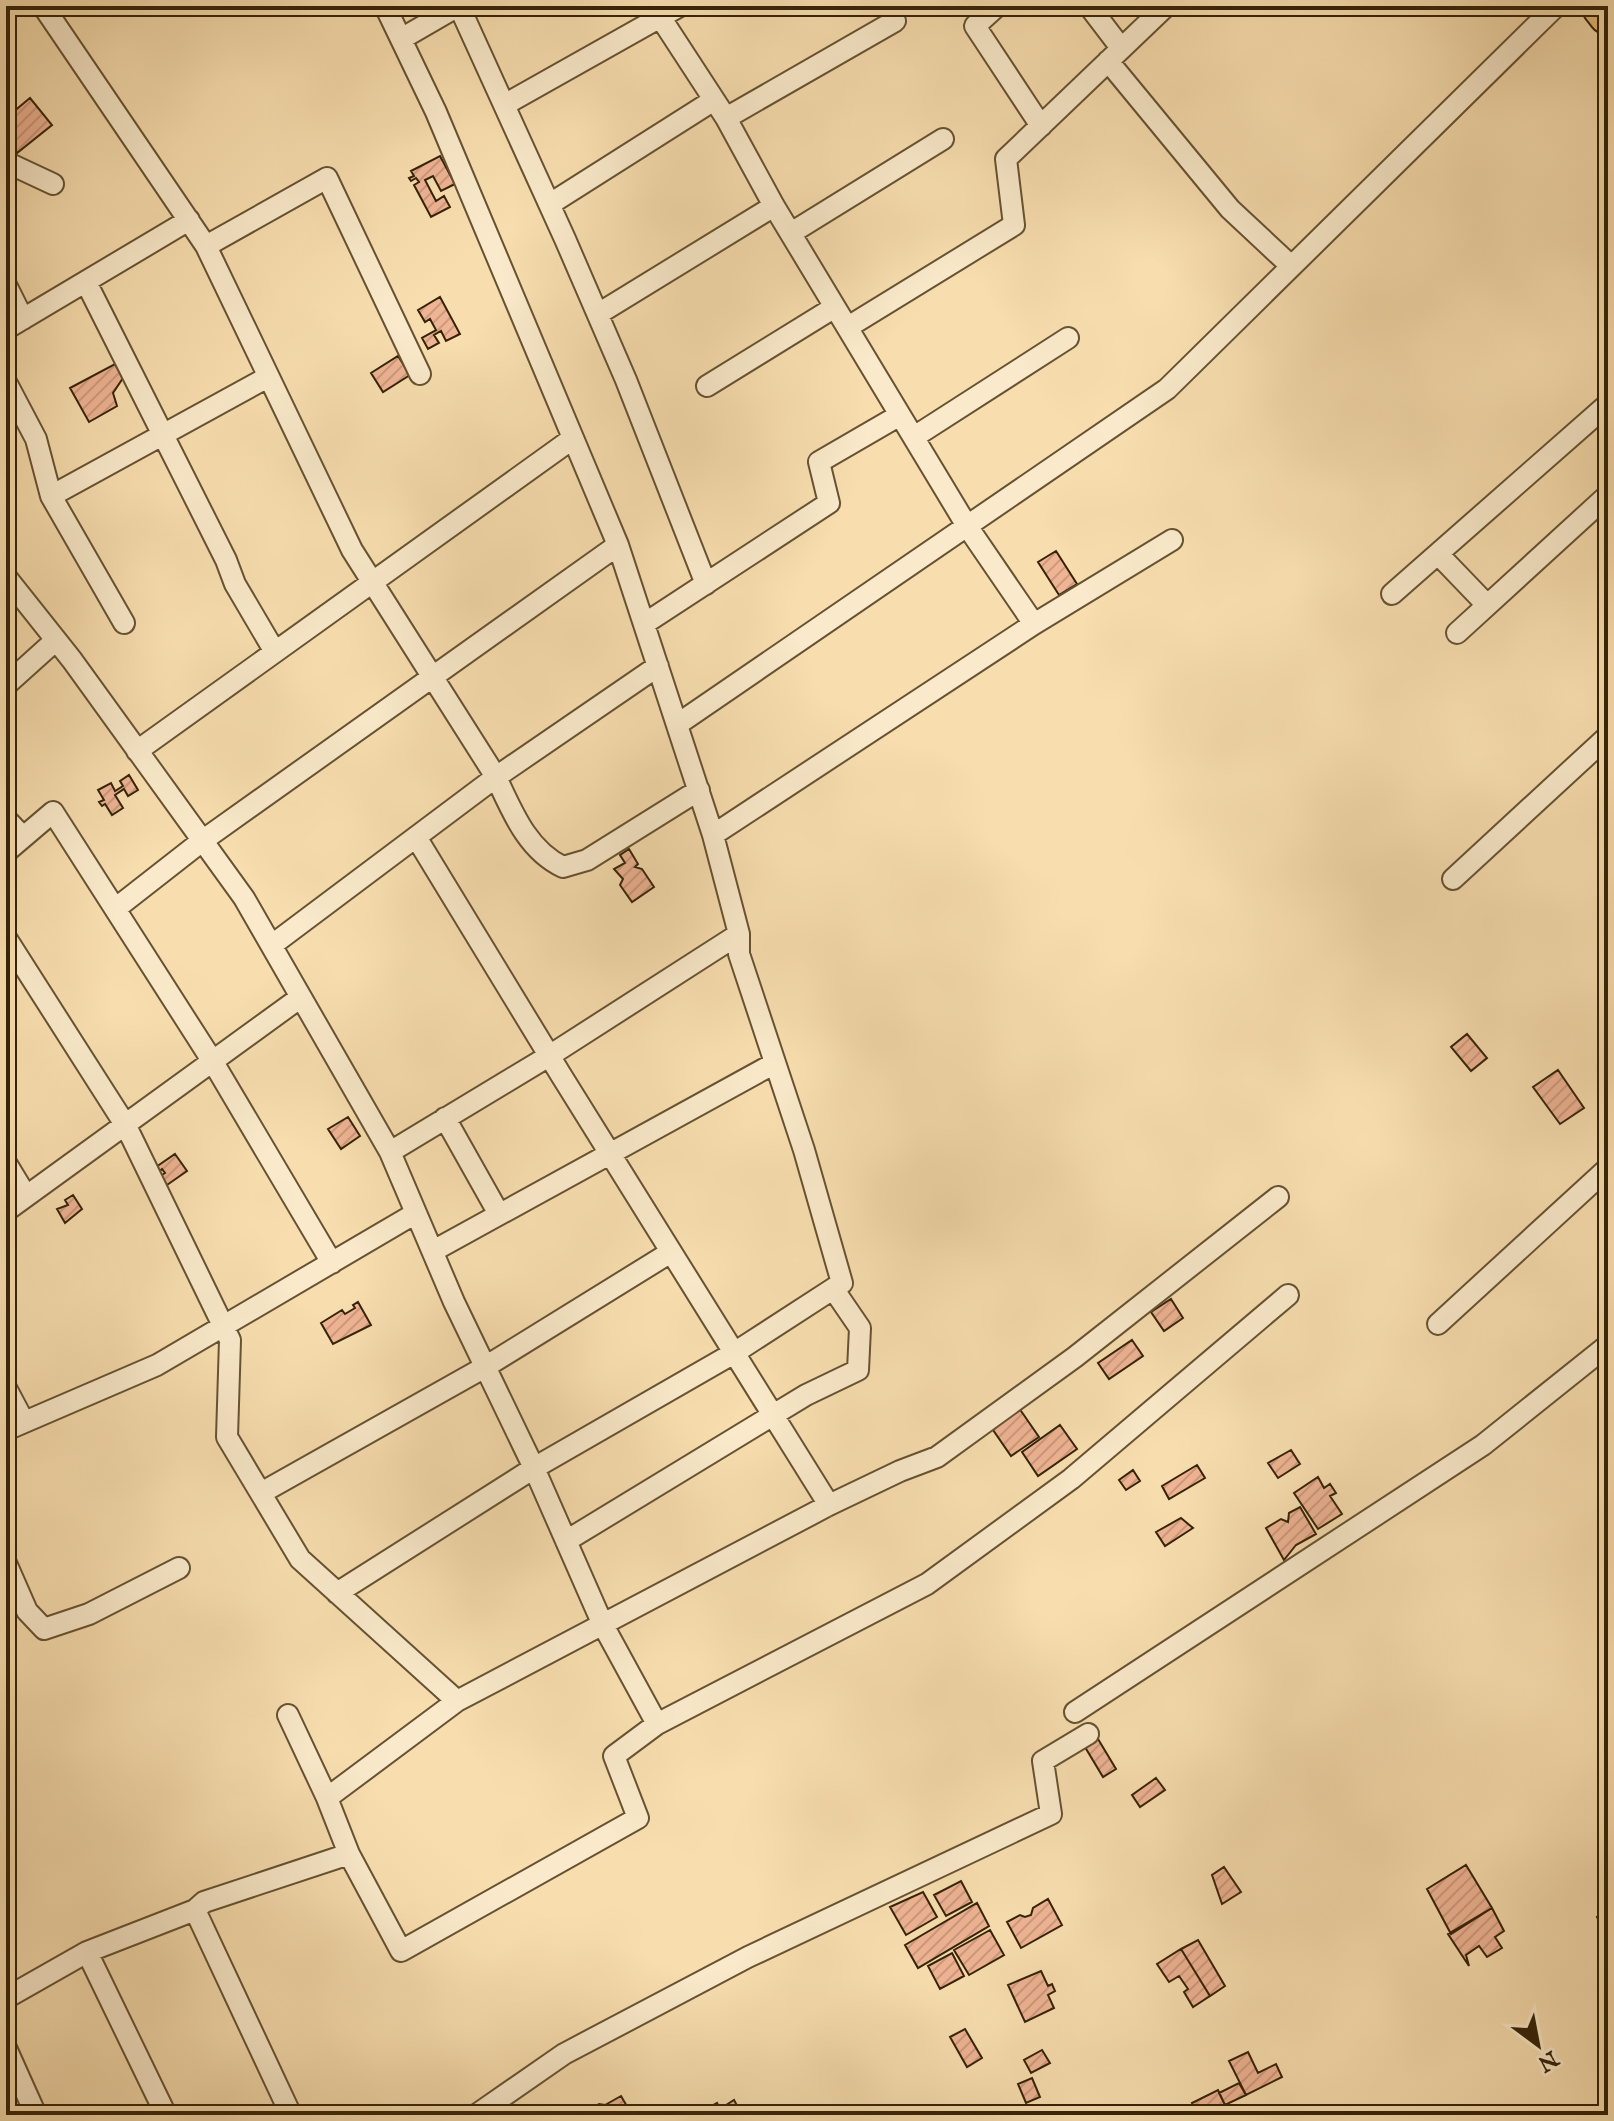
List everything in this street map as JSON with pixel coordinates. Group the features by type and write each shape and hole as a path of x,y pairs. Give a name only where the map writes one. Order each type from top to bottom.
{"highway":[{"path":"1601,6 1608,15"}],"street":[{"path":"43,6 206,246 352,550 496,777 516,818 536,848 563,867 587,860 699,790"},
{"path":"337,1593 534,1468 734,1353 842,1283 831,1238 739,954 739,934 713,835 618,545 436,112 385,6"},
{"path":"401,39 458,6 598,314 706,584"},
{"path":"504,105 657,12 680,6"},
{"path":"726,118 895,21 888,6"},
{"path":"997,6 975,26 1041,126"},
{"path":"1089,6 1114,54 1230,209 1291,266"},
{"path":"848,327 1014,225 1006,159 1166,6"},
{"path":"678,724 1167,389 1556,6"},
{"path":"657,12 726,118 774,206 967,526 1034,624"},
{"path":"550,204 714,100"},
{"path":"791,233 943,139"},
{"path":"6,162 53,184"},
{"path":"206,246 327,178 420,374"},
{"path":"598,314 774,206"},
{"path":"6,285 15,324 189,220"},
{"path":"86,282 226,560 235,584 275,652"},
{"path":"707,386 835,307"},
{"path":"914,437 1068,338"},
{"path":"51,496 268,377"},
{"path":"6,382 36,439 51,496 124,623"},
{"path":"1392,594 1608,404"},
{"path":"644,624 829,503 819,462 900,415"},
{"path":"137,751 572,439"},
{"path":"1457,633 1608,495"},
{"path":"713,835 1034,624 1172,540"},
{"path":"115,909 202,841 618,545"},
{"path":"1438,554 1487,605"},
{"path":"6,577 56,640 244,898 390,1152 603,1625 657,1724"},
{"path":"6,685 56,640"},
{"path":"272,945 496,777 658,666"},
{"path":"1453,879 1608,736"},
{"path":"6,852 53,812 213,1062 332,1263"},
{"path":"6,819 23,837"},
{"path":"416,837 829,1505"},
{"path":"390,1152 549,1056 739,934"},
{"path":"6,938 126,1126 230,1340 227,1437 300,1559 457,1701"},
{"path":"6,1211 301,997"},
{"path":"433,1251 775,1063"},
{"path":"445,1118 499,1214"},
{"path":"6,1163 26,1196"},
{"path":"1438,1324 1608,1168"},
{"path":"327,1798 457,1701 829,1505 937,1457 1075,1357 1278,1197"},
{"path":"6,1388 15,1426 157,1365 416,1213"},
{"path":"261,1493 485,1367 671,1252"},
{"path":"566,1541 806,1395 858,1370 860,1328 834,1290"},
{"path":"288,1715 349,1854 401,1951 638,1818 614,1756 657,1724 927,1584 1071,1479 1288,1295"},
{"path":"1075,1712 1483,1445 1608,1345"},
{"path":"6,1563 27,1611 44,1629 89,1614 179,1568"},
{"path":"476,2115 564,2054 748,1957 1051,1814 1043,1761 1088,1734"},
{"path":"6,1998 87,1952 195,1910 204,1902 349,1854"},
{"path":"195,1910 291,2115"},
{"path":"87,1952 166,2115"},
{"path":"6,2048 33,2114"}],"building":[{"path":"30,98 52,125 17,153 6,140 6,118"},
{"path":"440,156 455,184 441,191 433,176 425,180 436,201 444,196 450,207 431,217 414,185 419,182 416,178 411,181 409,178 414,176 411,171"},
{"path":"440,297 460,334 446,341 441,331 434,335 439,343 428,349 422,338 436,330 430,319 425,322 418,310"},
{"path":"398,356 410,375 383,392 371,373"},
{"path":"115,364 123,378 113,393 117,406 89,422 70,388"},
{"path":"1056,551 1077,584 1059,595 1038,562"},
{"path":"129,775 138,790 128,796 124,789 115,795 123,808 112,815 105,804 102,806 99,802 104,800 98,790 111,783 115,791 123,786 120,781"},
{"path":"629,849 638,864 635,867 642,869 654,887 632,902 620,885 623,879 614,869 625,863 620,855"},
{"path":"1467,1034 1487,1058 1471,1071 1451,1047"},
{"path":"1558,1070 1584,1108 1560,1124 1533,1087"},
{"path":"348,1117 360,1136 341,1149 328,1129"},
{"path":"175,1154 187,1171 167,1185 160,1176 165,1173 162,1169 159,1172 156,1167"},
{"path":"73,1195 82,1209 65,1223 57,1209 68,1205 65,1200"},
{"path":"1171,1299 1183,1318 1164,1331 1151,1312"},
{"path":"358,1302 371,1325 333,1344 321,1323 342,1310 345,1314"},
{"path":"1132,1340 1143,1356 1109,1379 1098,1363"},
{"path":"1019,1408 1039,1437 1011,1456 991,1427"},
{"path":"1060,1425 1077,1449 1038,1476 1022,1452"},
{"path":"1291,1450 1300,1464 1278,1478 1268,1463"},
{"path":"1197,1465 1205,1478 1169,1499 1162,1486"},
{"path":"1133,1470 1140,1481 1126,1490 1119,1480"},
{"path":"1318,1477 1324,1488 1330,1484 1336,1493 1330,1496 1342,1514 1318,1529 1294,1493"},
{"path":"1300,1507 1316,1534 1296,1545 1284,1560 1266,1528 1281,1519 1288,1522 1289,1513"},
{"path":"1181,1518 1193,1528 1165,1546 1156,1532"},
{"path":"1095,1734 1116,1769 1103,1777 1082,1742"},
{"path":"1156,1778 1165,1790 1140,1807 1132,1795"},
{"path":"1466,1865 1492,1908 1451,1934 1427,1889"},
{"path":"1224,1867 1241,1892 1222,1904 1212,1875"},
{"path":"961,1881 972,1902 946,1916 934,1895"},
{"path":"923,1892 937,1917 906,1935 890,1907"},
{"path":"1048,1899 1062,1925 1021,1948 1007,1922 1020,1915 1031,1915 1033,1908"},
{"path":"977,1903 989,1926 918,1968 905,1945"},
{"path":"1492,1908 1504,1931 1495,1937 1502,1948 1487,1957 1479,1946 1466,1955 1469,1966 1448,1934"},
{"path":"1608,1912 1608,1937 1597,1917"},
{"path":"990,1930 1004,1955 969,1975 954,1950"},
{"path":"1198,1940 1225,1986 1210,1996 1181,1949"},
{"path":"1181,1949 1210,1996 1193,2007 1184,1992 1188,1989 1179,1976 1169,1982 1157,1964"},
{"path":"952,1953 964,1976 940,1989 928,1966"},
{"path":"1041,1971 1048,1986 1052,1984 1055,1991 1048,1995 1054,2008 1025,2022 1008,1985"},
{"path":"965,2029 982,2058 967,2067 950,2037"},
{"path":"1042,2050 1050,2063 1031,2073 1024,2060"},
{"path":"1248,2052 1258,2073 1276,2064 1282,2077 1246,2095 1229,2061"},
{"path":"1032,2078 1040,2097 1026,2103 1018,2084"},
{"path":"1239,2083 1246,2095 1225,2105 1219,2093"},
{"path":"1218,2090 1225,2105 1198,2115 1192,2103"},
{"path":"621,2096 632,2115 584,2114 599,2104 605,2105"},
{"path":"734,2100 742,2115 698,2114 717,2103 720,2109"}]}
